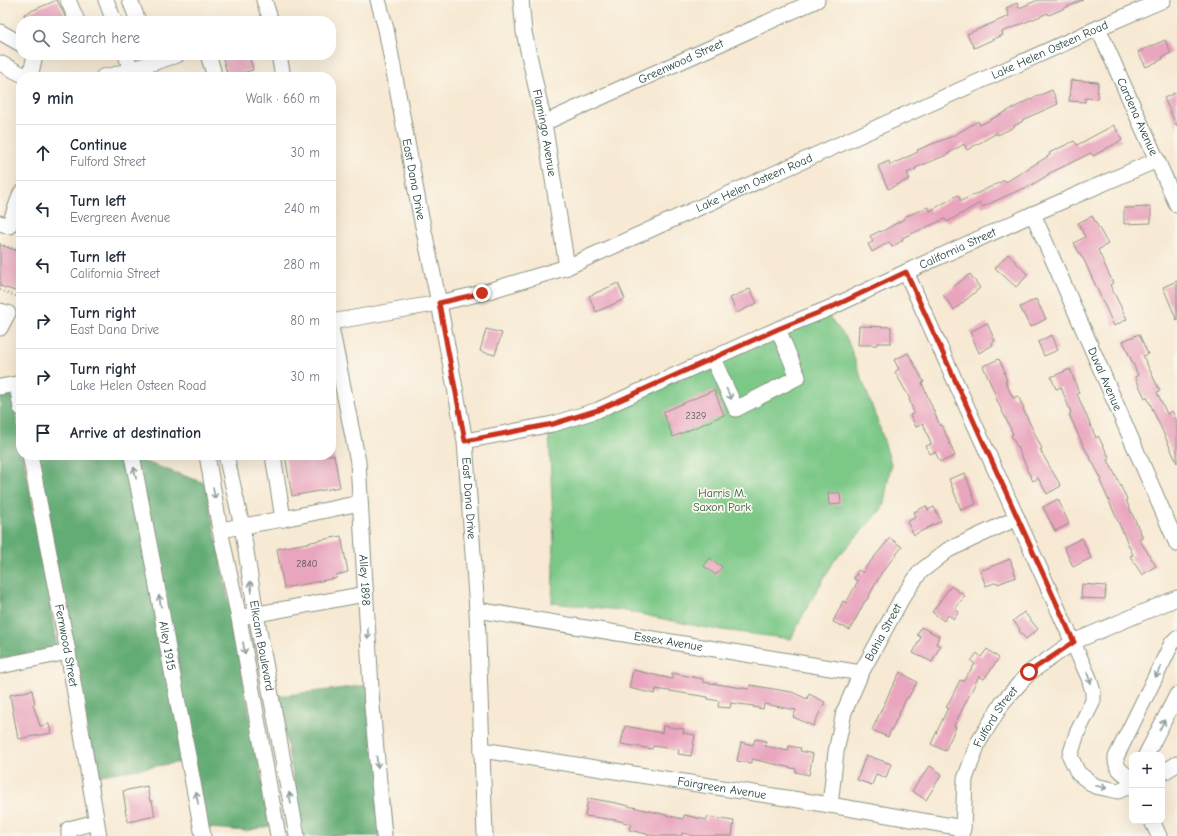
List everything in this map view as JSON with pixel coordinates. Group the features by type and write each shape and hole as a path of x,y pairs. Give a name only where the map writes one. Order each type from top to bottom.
{"street":[{"path":"68,0 73,16"},
{"path":"106,0 112,16"},
{"path":"130,0 136,16"},
{"path":"264,0 269,16"},
{"name":"East Dana Drive","path":"378,0 386,29 465,441 477,610 485,836"},
{"name":"Flamingo Avenue","path":"521,0 524,32 544,123 567,267"},
{"name":"Greenwood Street","path":"544,123 817,0"},
{"name":"Lake Helen Osteen Road","path":"336,321 439,303 482,293 567,267 1163,0"},
{"path":"0,25 16,34"},
{"name":"Cardena Avenue","path":"1098,28 1177,205"},
{"path":"0,32 16,41"},
{"path":"30,72 33,60"},
{"path":"128,60 132,72"},
{"path":"134,72 164,60"},
{"path":"210,60 213,70"},
{"path":"279,60 282,72"},
{"path":"0,63 18,72"},
{"name":"California Street","path":"465,441 553,424 598,410 778,329 830,308 1033,214 1157,160"},
{"path":"0,223 9,226 16,207"},
{"name":"Duval Avenue","path":"1033,214 1177,544"},
{"path":"906,272 1089,678 1093,692 1093,701 1077,733 1070,756 1078,773 1096,786 1118,791 1129,786"},
{"path":"0,311 8,313 0,328"},
{"path":"713,359 736,409 798,377 778,329"},
{"name":"Alley 1898","path":"336,373 358,462 372,706 384,836"},
{"path":"0,388 16,385"},
{"name":"Fernwood Street","path":"31,460 68,652 98,829"},
{"name":"Alley 1915","path":"133,460 203,836"},
{"name":"Elkcam Boulevard","path":"208,460 220,530 239,618 278,836"},
{"name":"Elkcam Boulevard","path":"227,460 242,526 256,614 298,836"},
{"path":"274,460 282,519"},
{"path":"220,530 360,503"},
{"name":"Bahia Street","path":"830,805 836,752 844,712 861,673 902,598 920,572 948,550 1017,518"},
{"path":"239,618 365,594"},
{"name":"Fulford Street","path":"962,832 965,779 978,743 1003,702 1029,672 1074,642 1177,598"},
{"name":"Essex Avenue","path":"477,610 861,673"},
{"path":"1129,777 1118,768 1115,762 1116,757 1172,643 1177,638"},
{"path":"0,666 68,652"},
{"path":"1148,752 1177,695"},
{"name":"Fairgreen Avenue","path":"482,750 830,805 962,832"},
{"path":"1165,771 1177,764"},
{"path":"1153,824 1159,836"},
{"path":"69,836 69,829 98,829"}],"path":[{"path":"0,244 16,249"},
{"path":"0,290 16,296"}],"green space":[{"name":"Harris M. Saxon Park","path":"827,314 847,339 880,428 891,464 884,503 881,510 834,561 791,639 707,628 620,610 552,603 554,543 549,433 631,401"},
{"path":"11,392 16,417 16,460 24,460 38,531 57,648 0,659 0,394"},
{"path":"38,460 140,460 205,483 232,618 270,826 246,831 196,827 181,762 95,776"},
{"path":"378,684 393,836 304,836 278,696"}],"building":[{"path":"57,0 65,16 25,16 24,14"},
{"path":"1038,0 1083,0 1049,15 1048,13 1002,32 1003,35 974,48 967,34 1009,16 1006,8 1017,3 1019,8"},
{"path":"1165,40 1171,53 1162,57 1163,59 1146,67 1138,52"},
{"path":"223,60 250,60 253,70 246,72 227,72"},
{"path":"1071,80 1098,82 1097,99 1085,98 1085,102 1069,101"},
{"path":"1052,90 1058,104 1022,120 1023,121 1014,127 998,135 997,133 967,150 964,144 949,154 915,168 916,169 907,173 910,179 888,189 878,166 889,161 890,165 918,152 917,150 953,136 978,121 980,125"},
{"path":"1177,92 1177,127 1164,98"},
{"path":"1114,125 1122,140 1093,156 1091,153 1048,174 1025,189 1024,188 982,207 980,203 947,222 945,219 902,238 903,240 892,247 889,242 872,252 868,244 873,242 870,236 880,231 881,232 904,219 904,217 928,207 930,211 958,195 961,201 1005,180 1006,182 1050,155 1049,153 1074,141 1077,145"},
{"path":"1151,207 1151,223 1124,224 1124,208"},
{"path":"1092,216 1108,244 1098,250 1113,283 1110,285 1127,319 1114,326 1083,258 1074,243 1085,237 1078,223"},
{"path":"0,245 16,250 16,291 0,286"},
{"path":"1008,254 1028,275 1016,287 995,268"},
{"path":"970,274 980,288 954,310 943,295"},
{"path":"1177,281 1177,321 1163,287"},
{"path":"618,283 625,299 596,312 589,296"},
{"path":"750,289 757,303 737,313 730,298"},
{"path":"1036,299 1046,319 1030,327 1020,307"},
{"path":"987,323 995,341 992,343 993,345 979,353 970,332"},
{"path":"859,326 891,327 891,343 858,345"},
{"path":"486,329 502,333 495,355 480,351"},
{"path":"1139,334 1148,354 1143,356 1160,391 1157,392 1167,414 1172,411 1177,421 1177,463 1147,397 1145,398 1135,377 1138,375 1123,341"},
{"path":"1052,335 1058,350 1044,356 1038,342"},
{"path":"908,353 924,382 922,383 940,426 942,425 955,456 940,462 935,452 930,454 926,446 931,444 923,423 916,427 910,415 914,413 910,399 895,372 899,369 894,360"},
{"path":"999,359 1005,372 1007,381 1005,381 1013,398 1018,396 1042,449 1040,450 1061,486 1047,494 1038,478 1033,481 1026,468 1027,467 1011,435 1013,434 983,366"},
{"path":"1070,369 1079,393 1077,394 1096,438 1098,436 1110,459 1108,460 1127,499 1126,500 1143,538 1139,539 1156,566 1142,575 1130,556 1133,555 1100,481 1102,480 1081,441 1069,414 1071,413 1061,387 1056,389 1051,377"},
{"path":"714,390 724,415 673,437 663,412"},
{"path":"286,460 335,460 340,487 292,496"},
{"path":"965,473 976,504 961,510 949,479"},
{"path":"828,493 840,493 841,504 829,505"},
{"path":"1058,499 1069,524 1055,531 1043,507"},
{"path":"926,506 928,510 934,507 941,521 914,535 907,522 916,517 914,512"},
{"path":"341,536 348,572 336,575 337,578 284,588 277,549"},
{"path":"890,538 902,547 882,572 850,630 833,622 843,601 846,603 858,581 854,579 858,570 863,573 866,567"},
{"path":"1082,538 1091,558 1073,567 1064,547"},
{"path":"710,558 722,567 716,575 704,566"},
{"path":"1010,559 1016,577 998,584 997,582 986,586 980,571"},
{"path":"1082,584 1106,586 1105,599 1081,598"},
{"path":"951,586 965,596 955,609 959,612 954,619 948,615 944,621 932,612"},
{"path":"1024,612 1038,629 1026,639 1013,621"},
{"path":"921,627 939,636 936,644 940,646 932,662 913,653 921,637 917,635"},
{"path":"987,649 999,658 984,679 979,676 954,726 956,727 945,751 931,744 960,680 963,681 975,664 971,661 977,653 981,657"},
{"path":"633,670 672,679 672,673 703,679 703,682 749,689 750,685 792,692 807,699 809,694 825,702 813,726 793,717 796,710 764,704 763,709 753,707 754,706 731,703 730,708 718,707 719,701 708,699 708,697 656,689 655,694 629,688"},
{"path":"900,672 917,682 908,698 907,697 888,737 872,730"},
{"path":"32,690 35,704 33,705 40,726 49,724 51,733 18,739 10,695"},
{"path":"625,726 662,733 663,726 684,729 683,733 695,735 691,756 678,754 679,750 653,746 652,749 621,744"},
{"path":"755,739 766,741 765,746 788,751 789,746 801,748 800,751 813,754 809,775 796,772 796,769 752,759 752,763 737,761 741,742 753,745"},
{"path":"866,755 891,764 886,778 876,774 872,785 857,780"},
{"path":"930,766 942,774 926,800 912,791"},
{"path":"147,786 155,816 128,822 123,791"},
{"path":"588,798 683,819 684,815 707,820 707,817 734,821 732,836 694,836 682,833 682,836 656,836 629,830 631,824 616,820 585,816"}],"route":[{"path":"482,293 439,303 465,441 553,424 598,410 778,329 830,308 906,272 1074,642 1029,672"}]}
